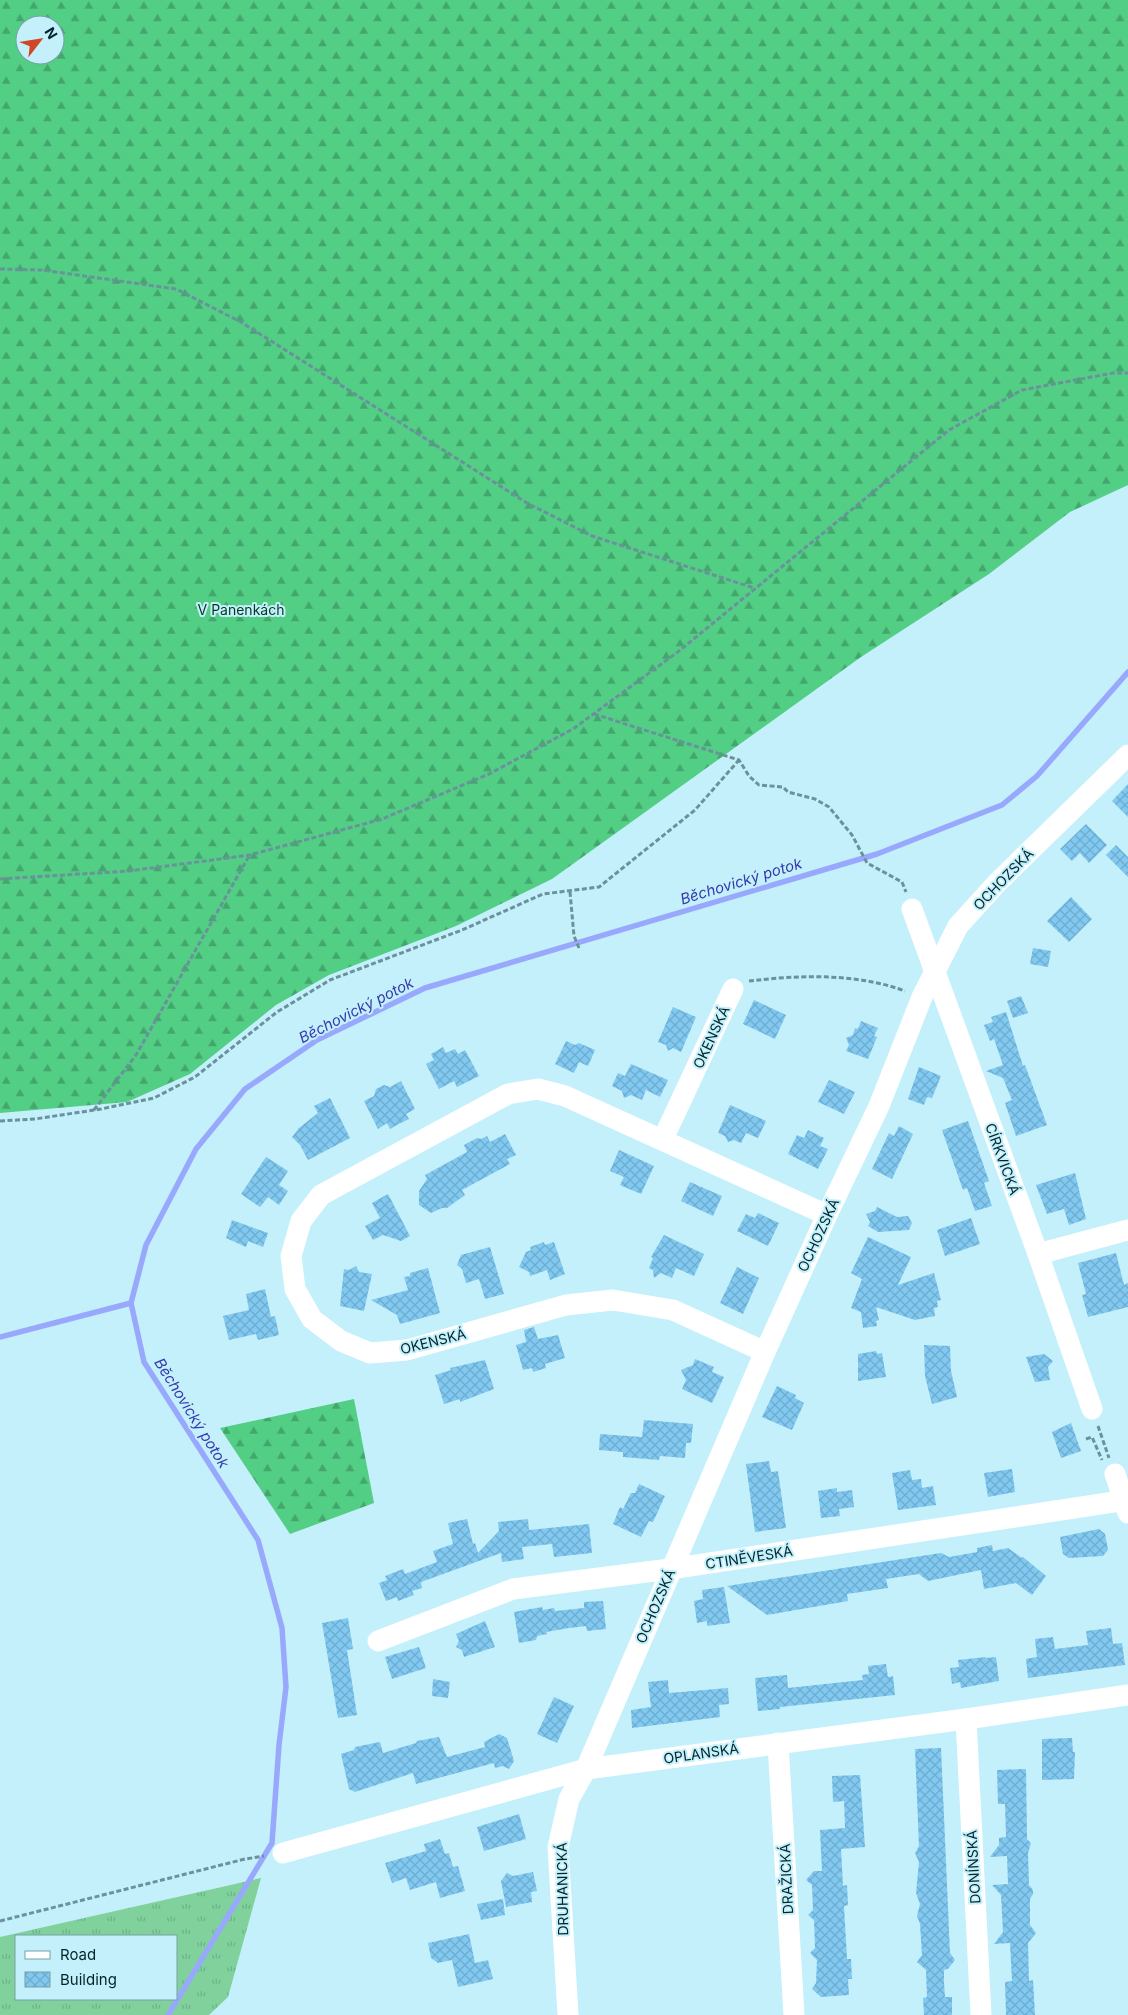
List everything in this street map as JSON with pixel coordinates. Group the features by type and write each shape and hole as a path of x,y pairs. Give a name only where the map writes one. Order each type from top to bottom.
{"street":[{"name":"OCHOZSKÁ","path":"586,1768 765,1352 879,1106 922,997 958,926 997,883 1128,755"},
{"name":"CÍRKVICKÁ","path":"912,910 1038,1254 1092,1409"},
{"name":"OKENSKÁ","path":"663,1139 733,989"},
{"name":"OKENSKÁ","path":"765,1352 673,1310 613,1300 566,1305 407,1350 370,1353 341,1341 312,1319 295,1289 291,1256 301,1221 321,1195 508,1094 538,1089 565,1096 827,1215"},
{"path":"1038,1254 1128,1230"},
{"path":"1115,1474 1127,1505"},
{"name":"CTINĚVESKÁ","path":"378,1641 513,1589 1127,1505"},
{"name":"OPLANSKÁ","path":"283,1854 586,1768 966,1719 1128,1695"},
{"name":"DONÍNSKÁ","path":"966,1719 980,2015"},
{"name":"DRAŽICKÁ","path":"778,1742 794,2015"},
{"name":"DRUHANICKÁ","path":"568,2015 558,1847 569,1799 586,1768"}],"path":[{"path":"0,269 42,270 176,289 241,322 382,413 535,507 592,536 754,589"},
{"path":"0,879 129,871 250,855 382,819 490,774 573,729 679,651 949,430 1022,390 1113,373 1128,373"},
{"path":"594,714 739,760 749,776 759,785 783,787 788,792 815,798 829,807 864,853 867,863 902,882 912,910"},
{"path":"0,1121 35,1119 93,1111 154,1098 195,1077 277,1012 330,980 462,930 542,894 599,887 695,810 739,760"},
{"path":"93,1111 136,1055 250,855"},
{"path":"570,892 574,936 579,948"},
{"path":"733,989 747,981 771,978 850,978 870,980 922,997"},
{"path":"1092,1409 1115,1474"},
{"path":"0,1921 245,1859"}],"green space":[{"name":"V Panenkách","path":"0,0 1128,0 1128,485 1070,512 989,574 861,657 552,879 456,926 329,975 276,1005 190,1074 127,1102 0,1113"},
{"path":"354,1399 374,1503 290,1534 220,1428"},
{"path":"261,1878 228,1997 209,2015 0,2015 0,1937"}],"building":[{"path":"1128,784 1128,817 1112,801"},
{"path":"1086,824 1107,845 1089,863 1080,853 1072,861 1060,849"},
{"path":"1116,845 1128,857 1128,877 1106,855"},
{"path":"1071,897 1092,919 1069,942 1047,921"},
{"path":"1033,948 1051,951 1048,967 1030,964"},
{"path":"1021,996 1028,1013 1013,1018 1007,1001"},
{"path":"754,1000 786,1015 775,1039 743,1024"},
{"path":"673,1007 696,1017 681,1052 673,1048 668,1051 666,1045 658,1042"},
{"path":"1006,1012 1023,1066 1025,1065 1047,1125 1016,1136 1005,1103 1012,1100 1003,1078 986,1071 1003,1065 994,1039 990,1041 984,1025 993,1022 991,1017"},
{"path":"861,1021 878,1028 874,1036 877,1037 868,1059 846,1051 849,1045 846,1038 853,1035 855,1028 858,1029"},
{"path":"566,1041 575,1045 579,1043 595,1050 588,1066 579,1062 574,1073 555,1064"},
{"path":"443,1047 446,1053 455,1049 458,1054 465,1050 479,1076 457,1087 454,1081 439,1089 426,1064 434,1060 431,1054"},
{"path":"631,1064 668,1080 660,1097 646,1090 642,1100 631,1095 624,1098 622,1091 612,1086 618,1073 625,1076"},
{"path":"919,1067 941,1076 932,1098 927,1097 924,1105 908,1099"},
{"path":"829,1080 855,1092 844,1114 818,1102"},
{"path":"401,1081 415,1109 406,1114 409,1119 390,1129 387,1123 378,1129 364,1101 374,1096 376,1089 384,1085 390,1087"},
{"path":"330,1098 350,1138 308,1160 300,1145 292,1137 299,1128 318,1113 314,1106"},
{"path":"730,1105 766,1121 758,1138 746,1133 741,1143 734,1140 728,1142 725,1136 718,1133"},
{"path":"968,1121 989,1181 984,1183 992,1206 975,1211 967,1188 963,1190 942,1130"},
{"path":"899,1126 913,1134 892,1179 872,1169 889,1133 894,1136"},
{"path":"808,1130 824,1138 820,1146 828,1149 818,1169 788,1154 797,1135 804,1138"},
{"path":"505,1134 516,1155 507,1159 510,1164 462,1190 465,1195 447,1208 431,1213 419,1205 419,1191 427,1179 425,1175 467,1152 464,1145 477,1138 481,1139 487,1136 490,1142"},
{"path":"619,1150 654,1166 641,1194 620,1185 624,1177 610,1171"},
{"path":"266,1157 288,1171 279,1185 288,1191 279,1205 268,1197 260,1207 241,1194"},
{"path":"1075,1173 1086,1219 1069,1225 1064,1209 1047,1214 1036,1185"},
{"path":"690,1182 722,1196 713,1216 681,1201"},
{"path":"388,1194 410,1236 401,1241 383,1235 373,1240 365,1226 380,1218 372,1203"},
{"path":"877,1207 897,1217 908,1216 912,1223 909,1230 878,1232 868,1226 870,1222 866,1214 875,1211"},
{"path":"758,1213 779,1223 768,1246 737,1231 746,1214 755,1218"},
{"path":"971,1218 980,1244 945,1256 937,1230"},
{"path":"232,1220 268,1233 263,1247 248,1241 246,1247 226,1238"},
{"path":"664,1235 704,1254 694,1276 676,1268 672,1278 661,1273 654,1278 653,1270 649,1268 653,1258 651,1257"},
{"path":"868,1237 911,1257 898,1285 934,1273 941,1300 937,1301 938,1307 934,1308 935,1316 915,1320 876,1307 879,1320 876,1321 877,1326 863,1328 861,1312 851,1308 862,1279 851,1273"},
{"path":"544,1242 545,1245 554,1242 565,1274 550,1280 547,1270 530,1276 529,1272 519,1267 526,1252 531,1250 530,1247"},
{"path":"490,1247 504,1294 485,1299 479,1279 466,1283 462,1269 457,1265 461,1255"},
{"path":"1116,1253 1124,1285 1128,1283 1128,1307 1088,1317 1082,1295 1086,1294 1078,1263"},
{"path":"356,1266 359,1272 372,1274 364,1311 340,1306 344,1269 349,1270"},
{"path":"737,1267 759,1278 743,1314 720,1303"},
{"path":"428,1268 440,1313 400,1324 397,1315 371,1300 408,1290 404,1277 410,1276 410,1273"},
{"path":"265,1289 271,1317 275,1316 279,1335 258,1340 256,1334 229,1340 223,1316 249,1310 246,1294"},
{"path":"534,1327 538,1339 558,1335 565,1358 545,1364 546,1368 533,1372 532,1368 523,1370 516,1345 526,1342 524,1330"},
{"path":"924,1345 950,1346 951,1371 957,1397 932,1404 925,1376"},
{"path":"876,1351 877,1354 882,1353 886,1377 858,1381 858,1354"},
{"path":"1044,1354 1053,1361 1048,1367 1050,1380 1035,1382 1026,1357"},
{"path":"695,1359 714,1367 712,1372 724,1377 712,1403 682,1389 686,1380 681,1370 693,1365"},
{"path":"485,1360 494,1389 460,1402 460,1399 444,1404 435,1375 451,1370 450,1368"},
{"path":"777,1386 796,1395 795,1398 804,1403 792,1430 762,1417"},
{"path":"644,1420 693,1424 691,1443 686,1443 685,1458 660,1456 659,1460 623,1457 623,1452 599,1450 600,1434 642,1437"},
{"path":"1071,1423 1081,1451 1061,1458 1052,1432"},
{"path":"769,1461 771,1472 778,1471 786,1528 755,1532 746,1464"},
{"path":"1012,1469 1015,1492 988,1497 984,1473"},
{"path":"910,1470 912,1480 921,1479 922,1488 933,1486 936,1505 898,1510 892,1473"},
{"path":"639,1484 665,1496 653,1522 649,1521 641,1537 613,1524 620,1507 623,1509 631,1493 635,1493"},
{"path":"837,1488 837,1492 852,1490 854,1507 839,1509 840,1516 821,1518 818,1491"},
{"path":"467,1519 473,1544 475,1543 478,1553 499,1531 498,1522 528,1519 529,1530 589,1524 592,1553 554,1557 552,1544 522,1547 524,1559 502,1562 501,1553 421,1582 422,1588 412,1591 414,1595 398,1601 397,1597 386,1601 379,1583 387,1580 385,1576 403,1569 405,1574 437,1562 433,1551 453,1544 448,1523"},
{"path":"1099,1529 1105,1534 1108,1550 1103,1556 1069,1558 1063,1554 1060,1537"},
{"path":"992,1545 993,1551 1008,1548 1023,1557 1046,1576 1032,1595 1016,1583 984,1589 981,1570 928,1581 919,1574 886,1579 888,1588 847,1594 848,1601 767,1615 727,1586 941,1553 949,1557 977,1552 977,1548"},
{"path":"724,1587 730,1623 707,1626 707,1621 697,1623 694,1601 703,1599 702,1590"},
{"path":"603,1601 606,1629 587,1631 586,1626 569,1628 546,1632 547,1634 537,1636 536,1640 519,1643 514,1612 542,1607 543,1610 554,1608 555,1611 584,1608 584,1602"},
{"path":"348,1618 353,1649 347,1650 357,1715 338,1718 322,1623"},
{"path":"485,1621 495,1647 464,1657 462,1650 456,1647 459,1641 456,1634"},
{"path":"1111,1628 1113,1644 1122,1643 1125,1665 1028,1678 1026,1659 1037,1657 1035,1639 1053,1637 1055,1649 1088,1645 1086,1631"},
{"path":"419,1647 426,1668 392,1679 385,1657"},
{"path":"996,1657 999,1681 961,1688 960,1682 952,1684 950,1668 959,1667 958,1660"},
{"path":"886,1664 888,1677 893,1676 895,1695 758,1711 755,1678 787,1675 788,1688 863,1680 862,1675 869,1674 868,1666"},
{"path":"433,1679 450,1682 448,1698 432,1696"},
{"path":"668,1680 669,1693 728,1688 729,1704 719,1705 720,1717 632,1728 631,1710 651,1707 648,1682"},
{"path":"554,1697 574,1706 557,1743 537,1734"},
{"path":"499,1734 507,1738 514,1761 509,1769 503,1766 495,1768 494,1763 416,1784 413,1773 355,1792 349,1789 341,1754 354,1750 355,1747 380,1742 383,1753 416,1743 417,1741 439,1737 447,1757 485,1747 484,1742"},
{"path":"1072,1738 1073,1752 1075,1752 1074,1779 1042,1780 1042,1739"},
{"path":"941,1748 950,1953 955,1960 948,1969 944,1970 944,1983 945,1997 952,1997 952,2015 924,2015 923,1998 927,1997 926,1970 917,1962 922,1955 920,1924 917,1916 920,1904 916,1893 919,1862 915,1853 919,1846 915,1749"},
{"path":"1026,1769 1027,1839 1031,1843 1028,1853 1029,1885 1033,1890 1030,1899 1030,1925 1036,1933 1028,1943 1029,1981 1033,1980 1035,2015 1006,2015 1005,1982 1012,1981 1010,1943 994,1944 1003,1932 1001,1895 992,1885 1008,1884 1007,1856 990,1857 999,1845 999,1838 1006,1837 1005,1804 998,1804 997,1770"},
{"path":"860,1775 865,1847 841,1849 843,1886 847,1885 848,1905 844,1906 847,1959 851,1959 852,1979 848,1979 849,1995 821,1997 812,1989 816,1983 817,1960 810,1953 815,1948 814,1920 808,1915 813,1910 812,1885 806,1880 814,1871 822,1871 820,1830 845,1828 844,1801 833,1802 832,1776"},
{"path":"519,1814 526,1839 484,1851 477,1827"},
{"path":"440,1839 445,1854 449,1853 453,1867 458,1866 465,1891 440,1898 436,1882 410,1890 406,1878 392,1883 385,1863 426,1851 424,1844"},
{"path":"533,1872 537,1891 531,1892 532,1902 506,1907 501,1881 507,1873 513,1876"},
{"path":"503,1899 505,1915 481,1920 477,1904"},
{"path":"469,1934 475,1963 488,1960 493,1979 458,1987 452,1960 438,1963 431,1958 428,1943"}],"waterway":[{"name":"Běchovický potok","path":"178,1998 272,1843 279,1745 286,1687 282,1628 258,1540 144,1362 131,1303 146,1245 196,1149 245,1089 317,1040 425,988 877,854 1002,805 1037,776 1128,672"},
{"path":"0,1337 131,1303"},
{"name":"Běchovický potok","path":"168,2015 177,2000"}]}
